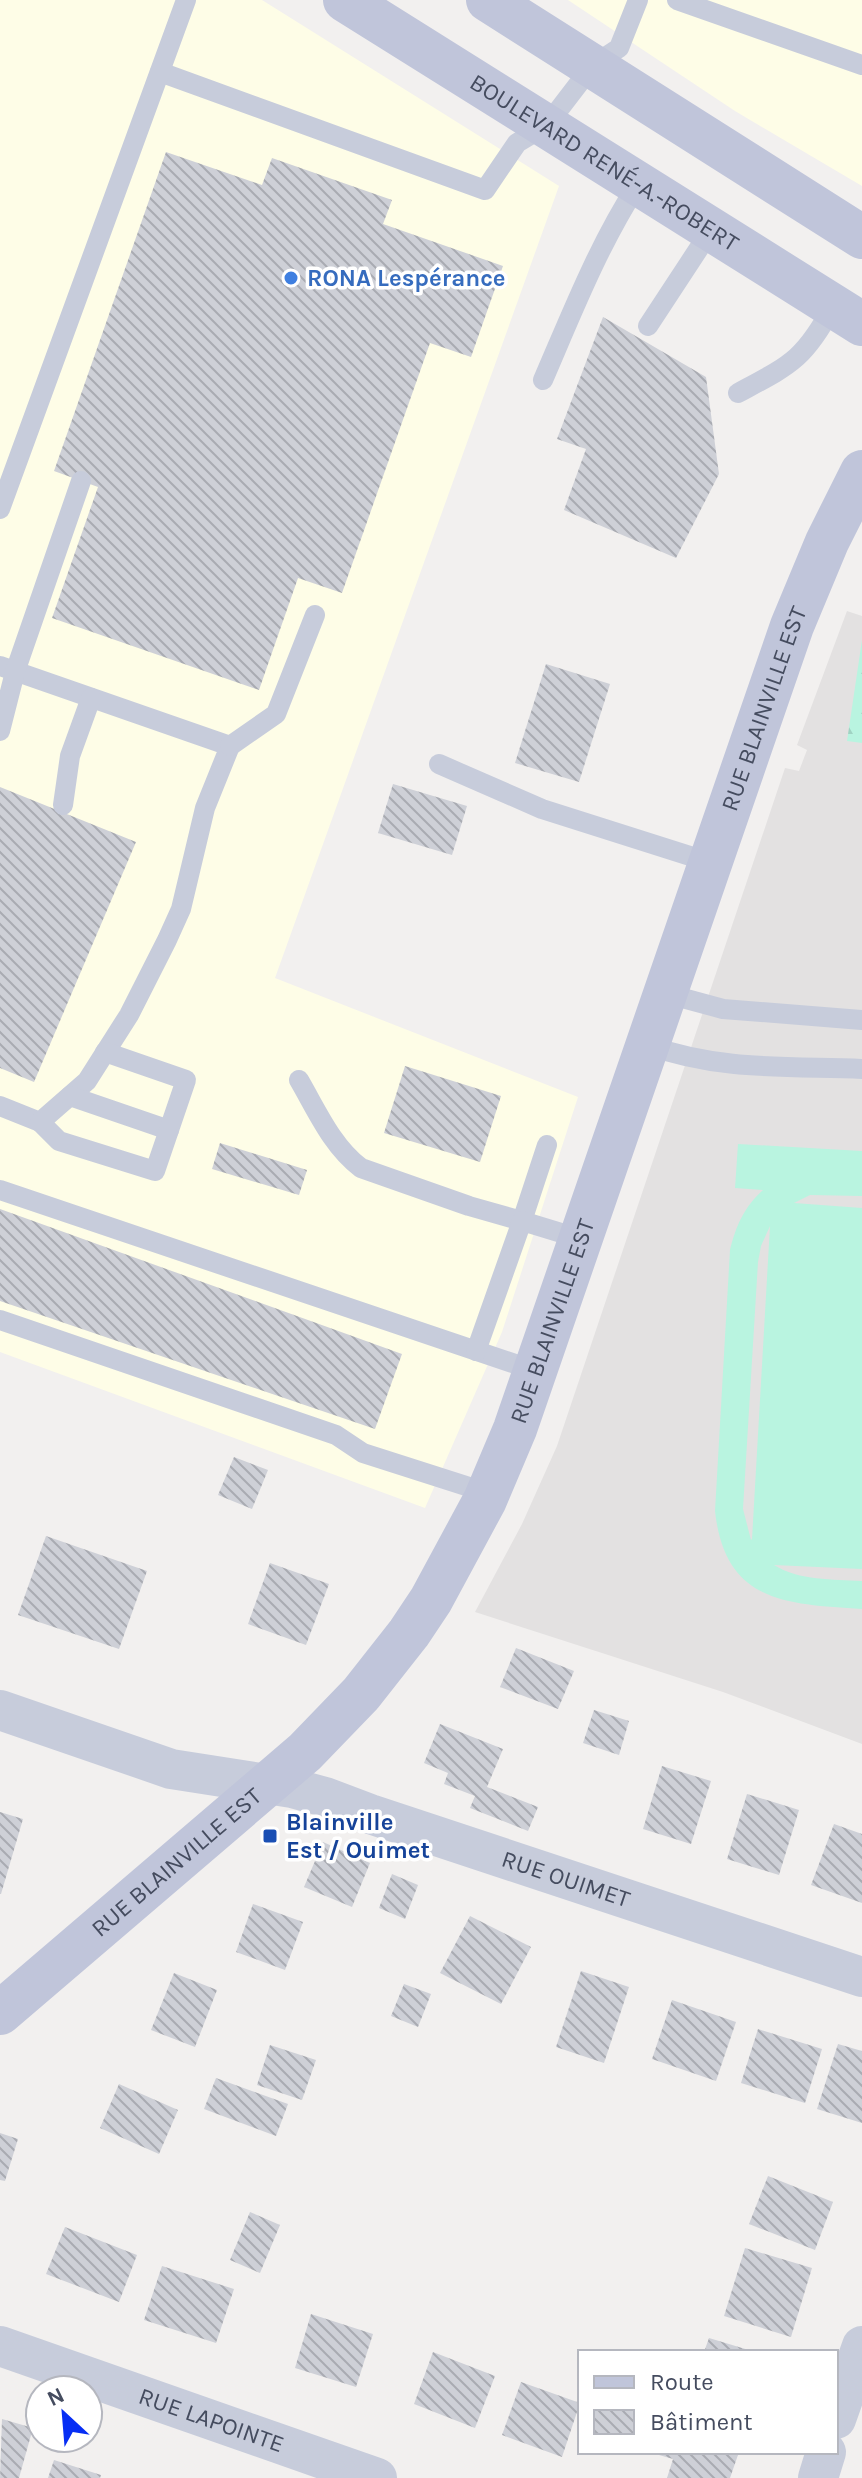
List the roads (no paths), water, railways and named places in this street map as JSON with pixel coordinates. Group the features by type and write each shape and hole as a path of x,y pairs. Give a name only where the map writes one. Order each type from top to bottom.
{"street":[{"name":"BOULEVARD RENÉ-A.-ROBERT","path":"345,0 847,315"},
{"path":"488,0 862,237"},
{"name":"RUE BLAINVILLE EST","path":"0,2013 305,1752 361,1694 409,1633 438,1588 488,1493 515,1429 796,615 830,534 862,472"},
{"name":"RUE OUIMET","path":"0,1710 161,1766 325,1797 862,1977"},
{"name":"RUE LAPOINTE","path":"0,2346 377,2478"},
{"path":"838,2413 862,2346"},
{"path":"838,2429 862,2436"},
{"path":"818,2478 825,2454"}],"lane":[{"path":"0,509 186,0"},
{"path":"160,72 485,190 517,143 547,125 593,65 619,48 638,0"},
{"path":"677,0 862,65"},
{"path":"543,380 600,249 638,184"},
{"path":"648,326 711,230"},
{"path":"738,393 797,359 819,333 847,315"},
{"path":"0,731 8,669 81,481"},
{"path":"40,1122 87,1081 129,1015 181,909 205,808 230,746 276,714 315,615"},
{"path":"8,669 230,746"},
{"path":"63,805 70,756 91,698"},
{"path":"439,764 542,809 709,862"},
{"path":"664,993 723,1009 862,1020"},
{"path":"648,1045 732,1065 862,1069"},
{"path":"0,1106 40,1122 59,1141 155,1171 186,1080 105,1052"},
{"path":"299,1080 336,1144 347,1158 361,1168 469,1206 581,1239"},
{"path":"70,1096 169,1130"},
{"path":"476,1351 547,1145"},
{"path":"0,1190 536,1371"},
{"path":"0,1320 336,1435 363,1453 488,1493"}],"place":[{"name":"RONA Lespérance","path":"291,278"},
{"name":"Blainville Est / Ouimet","path":"270,1836"}]}
